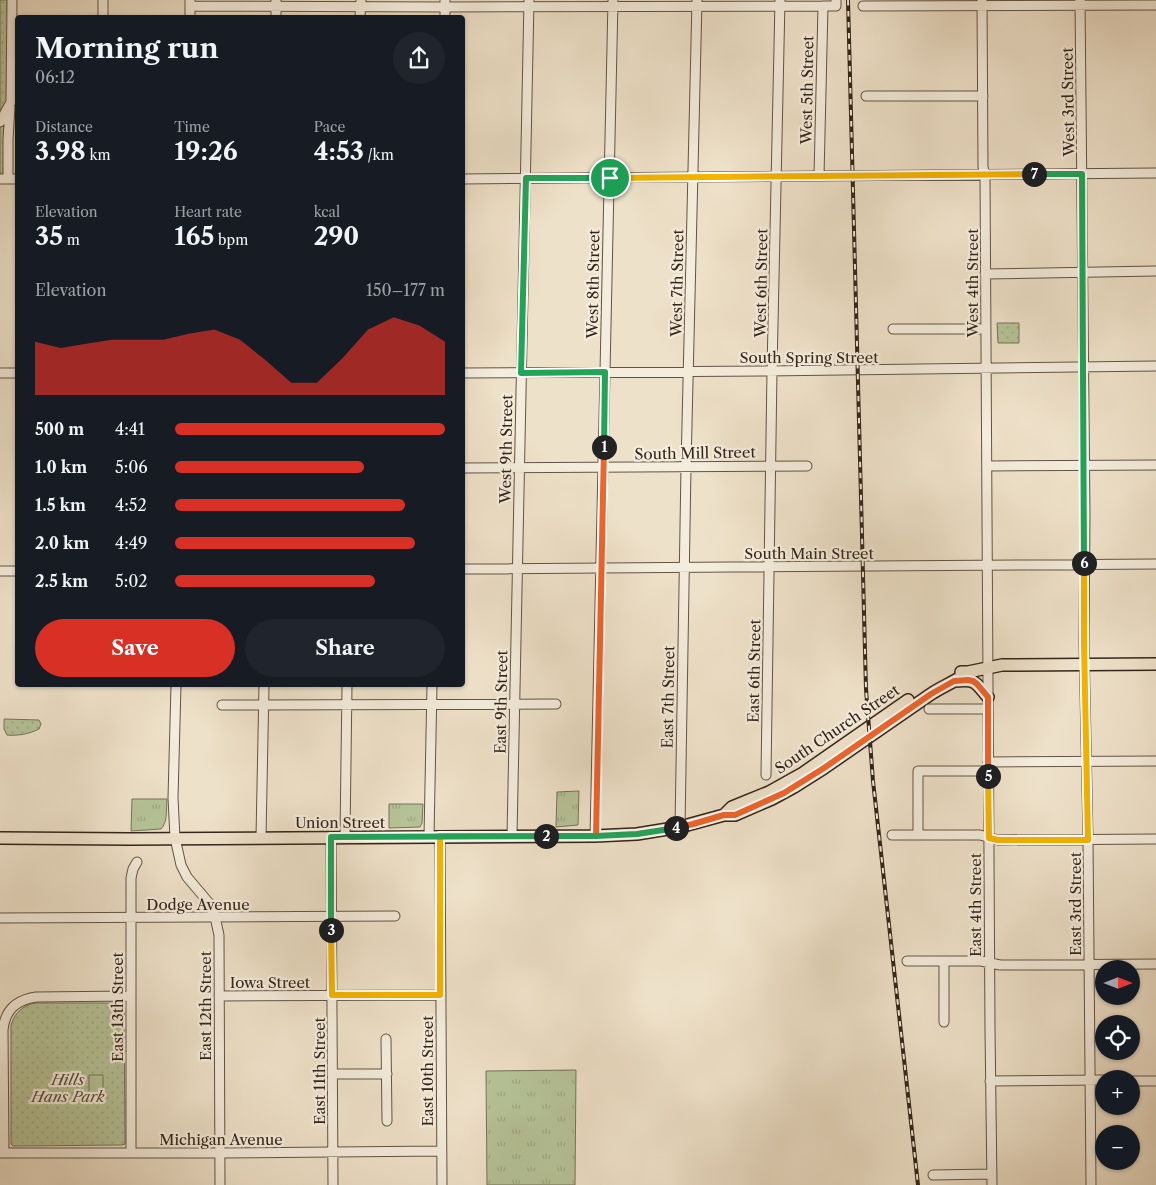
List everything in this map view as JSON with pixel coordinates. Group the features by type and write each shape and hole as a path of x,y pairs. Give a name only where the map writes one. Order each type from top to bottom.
{"main road":[{"name":"South Church Street","path":"724,815 732,807 769,792 803,772 941,679 958,672 1022,664 1156,664"},
{"name":"South Church Street","path":"680,827 724,815 735,815 772,799 824,768 931,694 961,678 968,672"},
{"path":"954,681 973,681 977,684 988,703"},
{"name":"Union Street","path":"0,838 596,836 637,834 680,827"}],"street":[{"path":"4,179 11,102 12,0"},
{"path":"103,0 103,15"},
{"path":"862,6 886,3 1080,2 1156,5"},
{"name":"West 3rd Street","path":"1080,2 1084,564"},
{"path":"190,3 780,3 823,6 836,3"},
{"name":"West 9th Street","path":"518,568 529,3"},
{"name":"West 8th Street","path":"596,836 613,3"},
{"name":"West 7th Street","path":"685,568 696,3"},
{"name":"West 6th Street","path":"769,567 780,3"},
{"name":"West 4th Street","path":"982,3 987,565"},
{"name":"West 5th Street","path":"819,176 823,6"},
{"path":"866,96 983,96"},
{"path":"0,122 11,102"},
{"path":"465,179 1156,173"},
{"path":"985,274 1156,271"},
{"path":"893,329 986,329"},
{"name":"South Spring Street","path":"465,373 1156,366"},
{"path":"0,373 15,373"},
{"path":"986,466 1156,465"},
{"name":"South Mill Street","path":"465,468 807,466"},
{"name":"East 3rd Street","path":"1084,564 1091,1185"},
{"name":"South Main Street","path":"465,569 1156,564"},
{"name":"East 4th Street","path":"987,565 992,1185"},
{"name":"East 6th Street","path":"766,776 769,567"},
{"name":"East 9th Street","path":"512,836 518,568"},
{"name":"East 7th Street","path":"680,827 685,568"},
{"path":"0,571 15,571"},
{"path":"175,838 173,798 176,687"},
{"path":"260,837 264,687"},
{"path":"345,837 347,687"},
{"name":"East 10th Street","path":"432,687 434,836 440,995 442,1185"},
{"path":"928,708 988,703"},
{"path":"222,704 556,704"},
{"path":"918,835 918,771 1086,761 1156,760"},
{"path":"892,835 980,836 998,840 1156,839"},
{"name":"East 11th Street","path":"331,837 333,1185"},
{"name":"East 12th Street","path":"175,838 184,872 205,897 213,911 219,935 220,1185"},
{"name":"East 13th Street","path":"131,1153 130,918 132,869 137,862"},
{"name":"Dodge Avenue","path":"0,918 395,916"},
{"path":"944,961 944,1022"},
{"path":"907,962 982,961 1000,965 1156,964"},
{"name":"Iowa Street","path":"219,996 440,995"},
{"path":"2,1153 3,1030 6,1016 15,1005 26,998 130,996"},
{"path":"386,1039 387,1121"},
{"path":"332,1074 386,1074"},
{"path":"990,1080 1095,1080"},
{"path":"1140,1081 1156,1081"},
{"name":"Michigan Avenue","path":"2,1153 441,1151"},
{"path":"933,1174 992,1174"}],"green space":[{"path":"0,0 7,0 8,22 3,174 0,174"},
{"path":"997,323 1019,323 1019,343 998,343"},
{"path":"4,719 39,720 41,724 39,729 31,732 7,735 4,729"},
{"path":"579,791 578,825 556,827 557,792"},
{"path":"132,799 167,799 166,819 161,829 131,831"},
{"path":"389,804 423,804 420,827 389,828"},
{"name":"Hills Hans Park","path":"35,1003 123,1003 125,1144 13,1146 11,1144 11,1025 20,1011 26,1006"},
{"path":"576,1070 575,1185 487,1185 486,1071"},
{"path":"89,1075 103,1075 103,1097 89,1097"}],"railway":[{"path":"848,0 866,689 873,781 918,1185"}],"route":[{"path":"610,178 526,178 522,323 521,373 605,372 596,836 440,836 440,995 332,995 331,837 470,836 596,836 622,835 657,832 711,820 724,815 735,815 794,787 931,694 954,681 973,681 988,697 989,838 998,840 1088,840 1084,643 1085,514 1082,174 610,178"}]}
